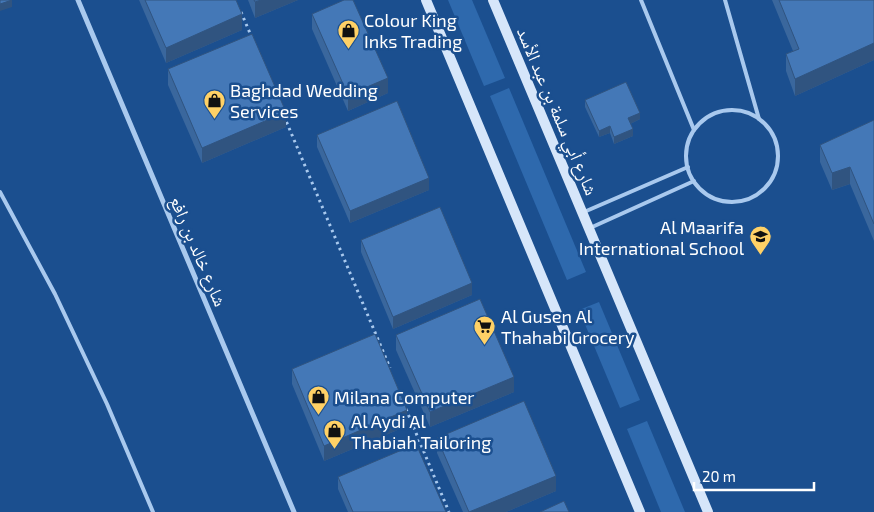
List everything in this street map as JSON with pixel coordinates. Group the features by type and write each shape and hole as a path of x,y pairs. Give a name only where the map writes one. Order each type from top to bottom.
{"street":[{"name":"شارع خالد بن رافع","path":"78,0 294,512"},
{"path":"426,0 640,512"},
{"name":"شارع أبي سلمة بن عبد الأسد","path":"493,0 708,512"}],"lane":[{"path":"641,0 694,130"},
{"path":"725,0 760,119"},
{"path":"731,110 746,112 760,119 771,130 777,145 778,161 774,176 765,189 751,198 735,202 720,200 705,193 694,181 688,167 687,148 694,130 704,119 717,112 731,110"},
{"path":"583,212 688,167"},
{"path":"590,228 694,181"},
{"path":"0,192 71,328 107,404 153,512"}],"path":[{"path":"240,9 255,46"},
{"path":"282,110 392,375"},
{"path":"404,402 449,512"}],"shaded area":[{"path":"448,0 472,0 505,78 484,86"},
{"path":"509,88 586,272 567,280 490,96"},
{"path":"599,302 640,400 620,408 579,310"},
{"path":"647,421 685,512 661,512 627,429"}],"building":[{"path":"0,0 12,0 0,4"},
{"path":"145,0 236,0 242,14 166,48"},
{"path":"344,0 353,0 388,78 348,95 312,14"},
{"path":"779,0 874,0 874,43 795,79 786,54 799,49"},
{"path":"252,34 286,112 202,148 168,69"},
{"path":"626,82 640,113 628,118 633,129 614,137 610,126 599,131 585,100"},
{"path":"397,101 429,178 350,211 317,135"},
{"path":"874,120 874,224 850,167 832,173 820,145"},
{"path":"440,207 472,283 393,317 361,240"},
{"path":"480,299 514,377 430,412 396,335"},
{"path":"375,334 407,410 324,446 292,369"},
{"path":"524,401 556,476 469,512 437,438"},
{"path":"416,444 446,512 353,512 338,477"},
{"path":"564,501 569,512 540,512"}],"place":[{"name":"Colour King Inks Trading","path":"348,49"},
{"name":"Baghdad Wedding Services","path":"214,119"},
{"name":"Al Maarifa International School","path":"760,256"},
{"name":"Al Gusen Al Thahabi Grocery","path":"485,345"},
{"name":"Milana Computer","path":"318,416"},
{"name":"Al Aydi Al Thabiah Tailoring","path":"335,450"}]}
